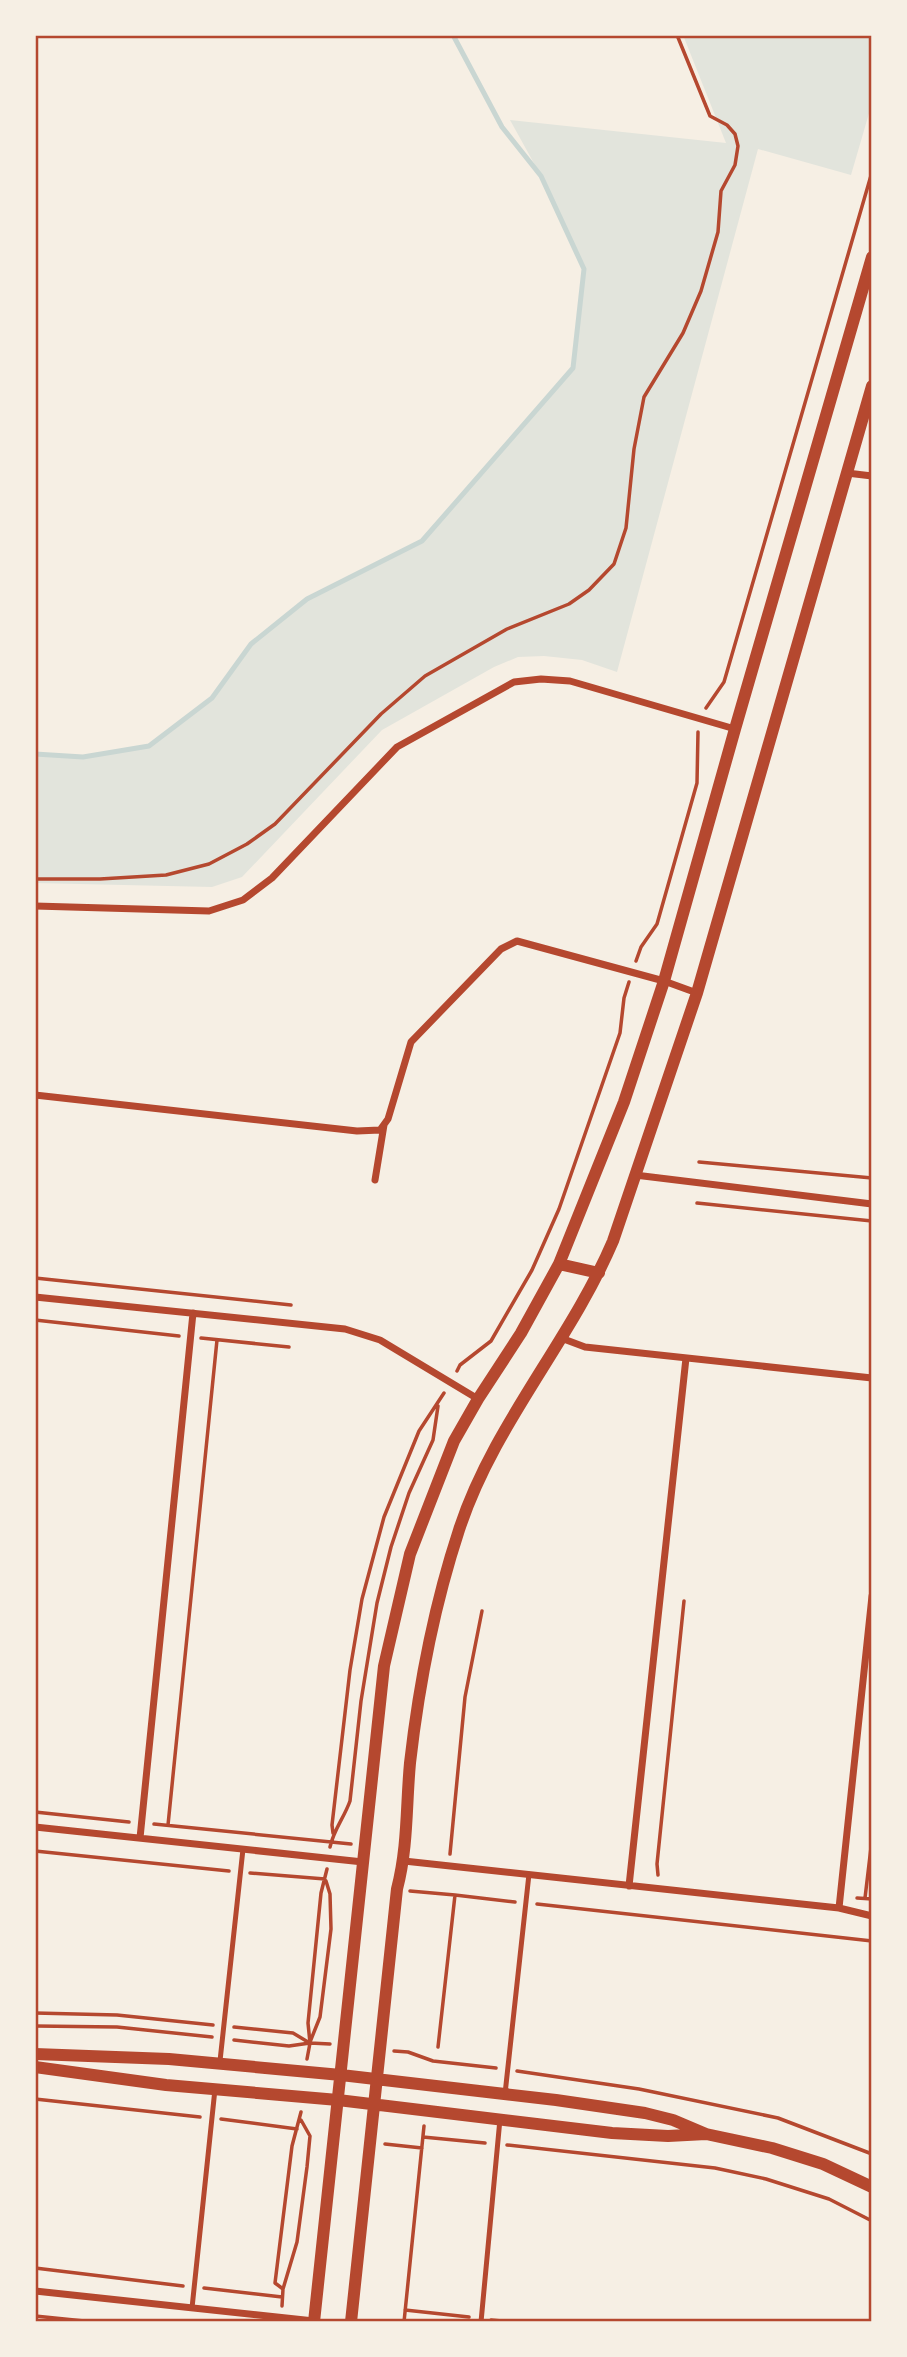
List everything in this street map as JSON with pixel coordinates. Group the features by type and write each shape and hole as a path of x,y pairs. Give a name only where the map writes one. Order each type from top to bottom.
{"street":[{"path":"35,2291 314,2322 384,1666 410,1554 454,1441 478,1398 521,1333 559,1264 624,1102 664,981 872,257"},
{"path":"351,2322 397,1889 404,1861 410,1765 420,1682 446,1572 460,1527 483,1470 517,1407 599,1273 613,1241 697,993 872,386"},
{"path":"847,473 872,476"},
{"path":"35,906 209,911 243,900 272,878 397,747 513,682 541,679 570,681 735,729"},
{"path":"35,1095 357,1131 380,1130 388,1119 411,1042 501,949 517,941 664,981 697,993"},
{"path":"375,1180 384,1124"},
{"path":"635,1175 872,1203"},
{"path":"559,1264 599,1273"},
{"path":"35,1297 345,1329 380,1340 478,1398"},
{"path":"140,1838 193,1313"},
{"path":"561,1338 585,1347 872,1378"},
{"path":"629,1886 685,1357"},
{"path":"839,1908 872,1596"},
{"path":"35,1827 363,1862"},
{"path":"404,1861 839,1908 872,1916"},
{"path":"35,2054 169,2059 341,2075 645,2113 673,2120 706,2134 772,2148 823,2164 872,2187"},
{"path":"35,2067 166,2085 338,2100 642,2135 706,2134"}],"lane":[{"path":"219,2064 243,1849"},
{"path":"505,2094 529,1874"},
{"path":"192,2308 215,2089"},
{"path":"481,2320 500,2119"}],"path":[{"path":"35,879 166,875 209,864 247,844 275,824 381,714 425,676 507,629 569,604 589,590 614,564 626,528 634,449 644,397 683,333 701,291 718,232 721,191 735,166 738,146 735,134 727,125 710,116 677,35"},
{"path":"704,711 724,682 872,172"},
{"path":"641,947 657,925 697,783 697,737"},
{"path":"460,1365 491,1341 538,1258 559,1209 620,1033 624,998"},
{"path":"699,1162 872,1178"},
{"path":"697,1203 872,1221"},
{"path":"35,1278 291,1306"},
{"path":"35,1320 289,1347"},
{"path":"167,1826 217,1340"},
{"path":"333,1833 349,1670 362,1599 384,1517 419,1432 439,1403"},
{"path":"658,1875 684,1601"},
{"path":"450,1854 465,1697 482,1611"},
{"path":"865,1898 872,1839"},
{"path":"35,1851 325,1879"},
{"path":"310,2043 320,2017 331,1929 330,1894 325,1879"},
{"path":"310,2043 309,2010 321,1893 325,1879"},
{"path":"397,1889 872,1941"},
{"path":"438,2047 455,1895"},
{"path":"35,2013 117,2015 293,2033 310,2043"},
{"path":"35,2026 117,2027 289,2046 310,2043"},
{"path":"408,2052 433,2061 639,2089 751,2112 778,2118 872,2154"},
{"path":"423,2084 424,2058"},
{"path":"35,2099 297,2129"},
{"path":"404,2322 425,2110"},
{"path":"300,2118 310,2136 297,2242 283,2289 275,2283 292,2146 297,2129 300,2118"},
{"path":"423,2137 715,2168 766,2179 828,2199 872,2221"},
{"path":"35,2268 282,2297"},
{"path":"405,2310 514,2322"},
{"path":"35,2316 94,2322"}],"shaded area":[{"path":"683,35 872,35 872,103 851,175 758,149 617,672 582,660 544,656 518,657 494,667 382,730 242,877 212,887 35,883 35,754 83,757 150,746 212,698 251,644 307,599 422,541 573,368 584,269 541,176 510,120 726,143"}],"waterway":[{"path":"35,754 83,757 149,746 212,698 251,644 307,599 422,541 573,368 584,269 541,176 502,127 453,35"}]}
